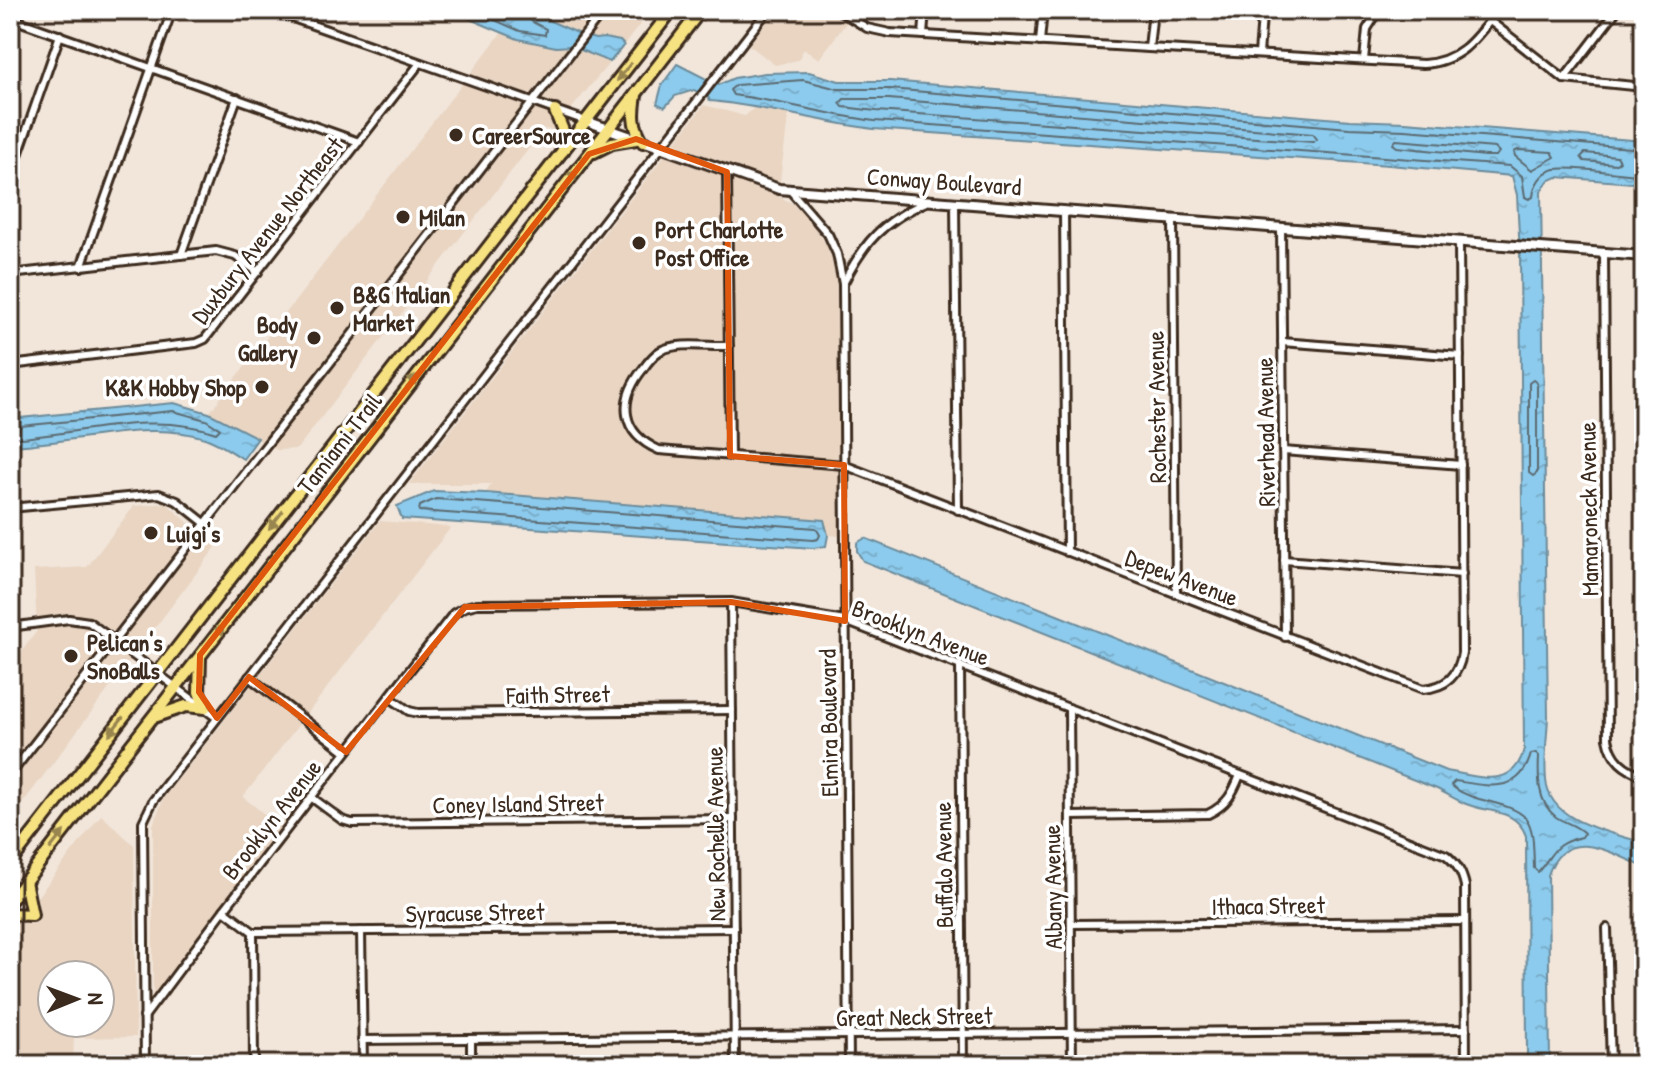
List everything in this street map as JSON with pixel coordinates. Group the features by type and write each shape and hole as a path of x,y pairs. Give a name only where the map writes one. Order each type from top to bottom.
{"main road":[{"name":"Tamiami Trail","path":"10,863 672,10"},
{"name":"Tamiami Trail","path":"10,901 701,10"},
{"path":"589,154 612,143 639,140 633,122 637,93"},
{"path":"555,111 564,133 563,151"},
{"path":"152,717 186,706 205,708 198,683 200,655"},
{"path":"10,914 32,915 25,881"}],"street":[{"path":"81,267 172,10"},
{"name":"Conway Boulevard","path":"270,10 727,172 789,189 1644,256"},
{"path":"10,775 604,10"},
{"path":"145,1065 143,822 153,801 768,10"},
{"path":"838,10 867,28 890,33 1423,64 1443,61 1468,47 1498,10"},
{"path":"923,35 925,10"},
{"path":"1040,42 1043,10"},
{"path":"1149,48 1153,10"},
{"path":"1259,54 1262,16 1266,10"},
{"path":"1364,60 1367,29 1379,10"},
{"path":"1564,79 1617,10"},
{"path":"10,18 359,142"},
{"path":"1490,21 1564,79 1644,87"},
{"path":"10,178 60,35"},
{"name":"Duxbury Avenue Northeast","path":"10,365 196,343 212,332 420,63"},
{"path":"181,255 237,98"},
{"path":"727,172 730,456"},
{"name":"Elmira Boulevard","path":"789,189 828,234 837,254 843,284 849,1065"},
{"name":"Elmira Boulevard","path":"843,284 873,235 900,214 929,200"},
{"path":"955,202 958,510"},
{"path":"1064,211 1067,552"},
{"name":"Rochester Avenue","path":"1173,219 1176,594"},
{"name":"Riverhead Avenue","path":"1281,228 1285,637"},
{"name":"Depew Avenue","path":"729,346 663,349 635,378 626,402 631,426 647,445 659,450 844,465 1423,689 1436,688 1456,674 1461,662 1459,242"},
{"path":"10,274 226,253 258,272"},
{"name":"Mamaroneck Avenue","path":"1604,253 1608,738 1610,750 1618,763 1644,776"},
{"path":"1282,342 1460,356"},
{"path":"1283,451 1461,465"},
{"path":"10,508 159,494 177,501 206,524"},
{"path":"1284,560 1462,574"},
{"name":"Brooklyn Avenue","path":"144,1017 454,613 477,604 731,602 845,621 1446,855 1456,863 1462,874 1466,1065"},
{"name":"New Rochelle Avenue","path":"731,602 735,1065"},
{"path":"10,627 79,619 97,627 217,718"},
{"name":"Buffalo Avenue","path":"960,665 963,1065"},
{"path":"249,677 346,752"},
{"name":"Faith Street","path":"389,697 409,711 418,713 732,710"},
{"name":"Albany Avenue","path":"1069,708 1072,1065"},
{"path":"1070,816 1208,814 1220,809 1229,800 1240,775"},
{"name":"Coney Island Street","path":"311,797 342,820 352,823 733,819"},
{"path":"224,910 253,932 254,1065"},
{"name":"Ithaca Street","path":"1071,924 1465,921"},
{"name":"Syracuse Street","path":"253,932 734,928"},
{"path":"1607,928 1611,1065"},
{"path":"361,931 363,1065"},
{"name":"Great Neck Street","path":"362,1040 1466,1029"},
{"path":"471,1039 471,1065"}],"highlighted area":[{"path":"636,139 727,172 730,456 844,465 845,621 731,602 465,607 346,752 249,677 217,718 199,692 200,655 589,154"}],"shaded area":[{"path":"525,10 651,10 624,45 620,41 580,34"},
{"path":"776,10 856,10 819,59 804,49 798,60 775,65 749,45"},
{"path":"502,32 518,39 570,46 610,62 554,130 544,129 297,449 277,450 209,413"},
{"path":"704,105 745,116 756,106 789,112 778,196 792,203 809,219 826,244 836,271 839,300 840,536 828,535 824,520 486,493 491,484 409,484"},
{"path":"166,503 216,547 10,820 10,666 37,631 34,570 87,567 134,506"},
{"path":"380,521 451,527 243,797 289,834 153,1010 153,825 163,799"},
{"path":"101,815 134,845 136,1037 116,1037 116,959 36,959 36,1039 74,1039 73,1065 10,1065 10,932"}],"water":[{"path":"448,10 525,10 580,34 620,41 624,45 610,62 571,46 556,47 518,39"},
{"path":"677,64 718,85 734,78 765,73 809,72 839,81 890,81 1644,141 1644,184 1557,177 1548,181 1541,191 1548,717 1546,780 1550,795 1570,816 1599,830 1644,843 1644,867 1603,849 1577,846 1565,850 1556,859 1548,875 1550,1065 1527,1065 1526,836 1516,821 1501,813 1466,804 1437,789 863,561 857,551 857,543 865,538 1446,771 1493,778 1512,771 1524,749 1520,255 1517,195 1512,176 874,129 710,101 694,90 675,96 665,107 657,104 662,85"},
{"path":"174,403 209,413 258,438 243,459 205,438 159,431 10,446 10,419"},
{"path":"434,491 824,520 828,535 826,546 813,548 402,519 397,506"}],"place":[{"name":"CareerSource","path":"456,135"},
{"name":"Milan","path":"403,217"},
{"name":"Port Charlotte Post Office","path":"639,243"},
{"name":"B&G Italian Market","path":"337,308"},
{"name":"Body Gallery","path":"314,338"},
{"name":"K&K Hobby Shop","path":"262,387"},
{"name":"Luigi's","path":"151,533"},
{"name":"Pelican's SnoBalls","path":"71,656"}]}
